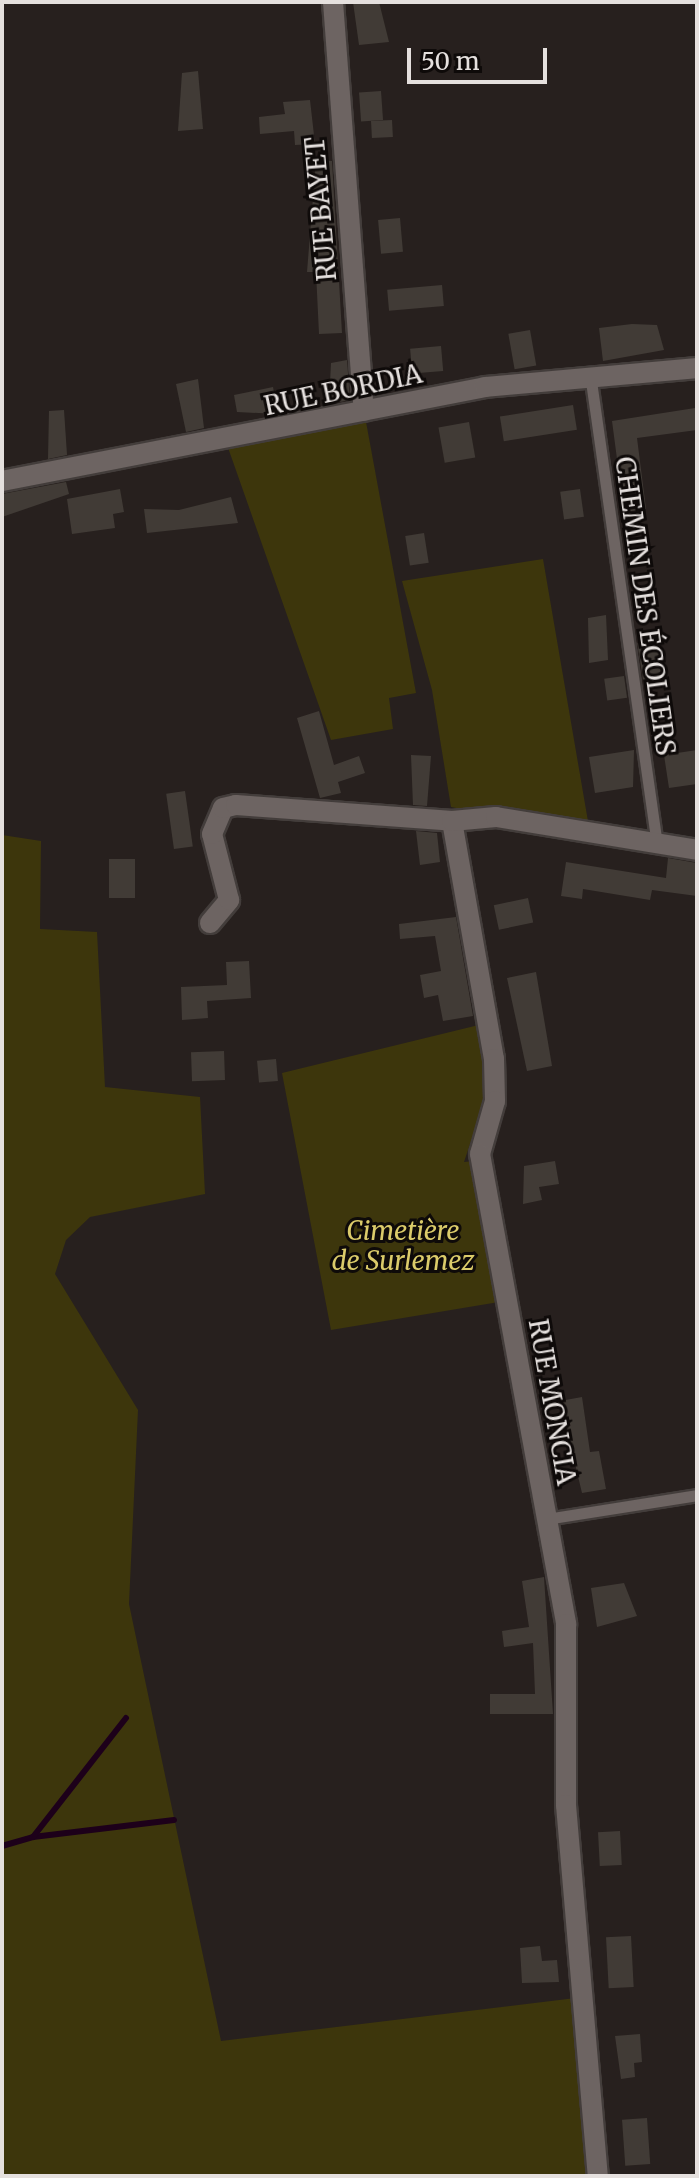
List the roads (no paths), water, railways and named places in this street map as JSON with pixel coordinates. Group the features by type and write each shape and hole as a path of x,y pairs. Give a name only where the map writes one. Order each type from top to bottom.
{"street":[{"name":"RUE BAYET","path":"333,2 364,411"},
{"name":"RUE BORDIA","path":"2,481 364,411 590,374 697,368"},
{"path":"210,923 229,900 212,834 223,808 450,820 496,817 697,850"},
{"name":"RUE MONCIA","path":"450,820 494,1059 495,1101 480,1154 566,1624 566,1805 598,2176"}],"lane":[{"name":"CHEMIN DES ÉCOLIERS","path":"590,374 657,844"},
{"path":"546,1519 697,1495"}],"waterway":[{"path":"2,1846 33,1837 126,1718"},
{"path":"33,1837 174,1820"}],"park label":[{"name":"Cimetière de Surlemez","path":"403,1246"}]}
